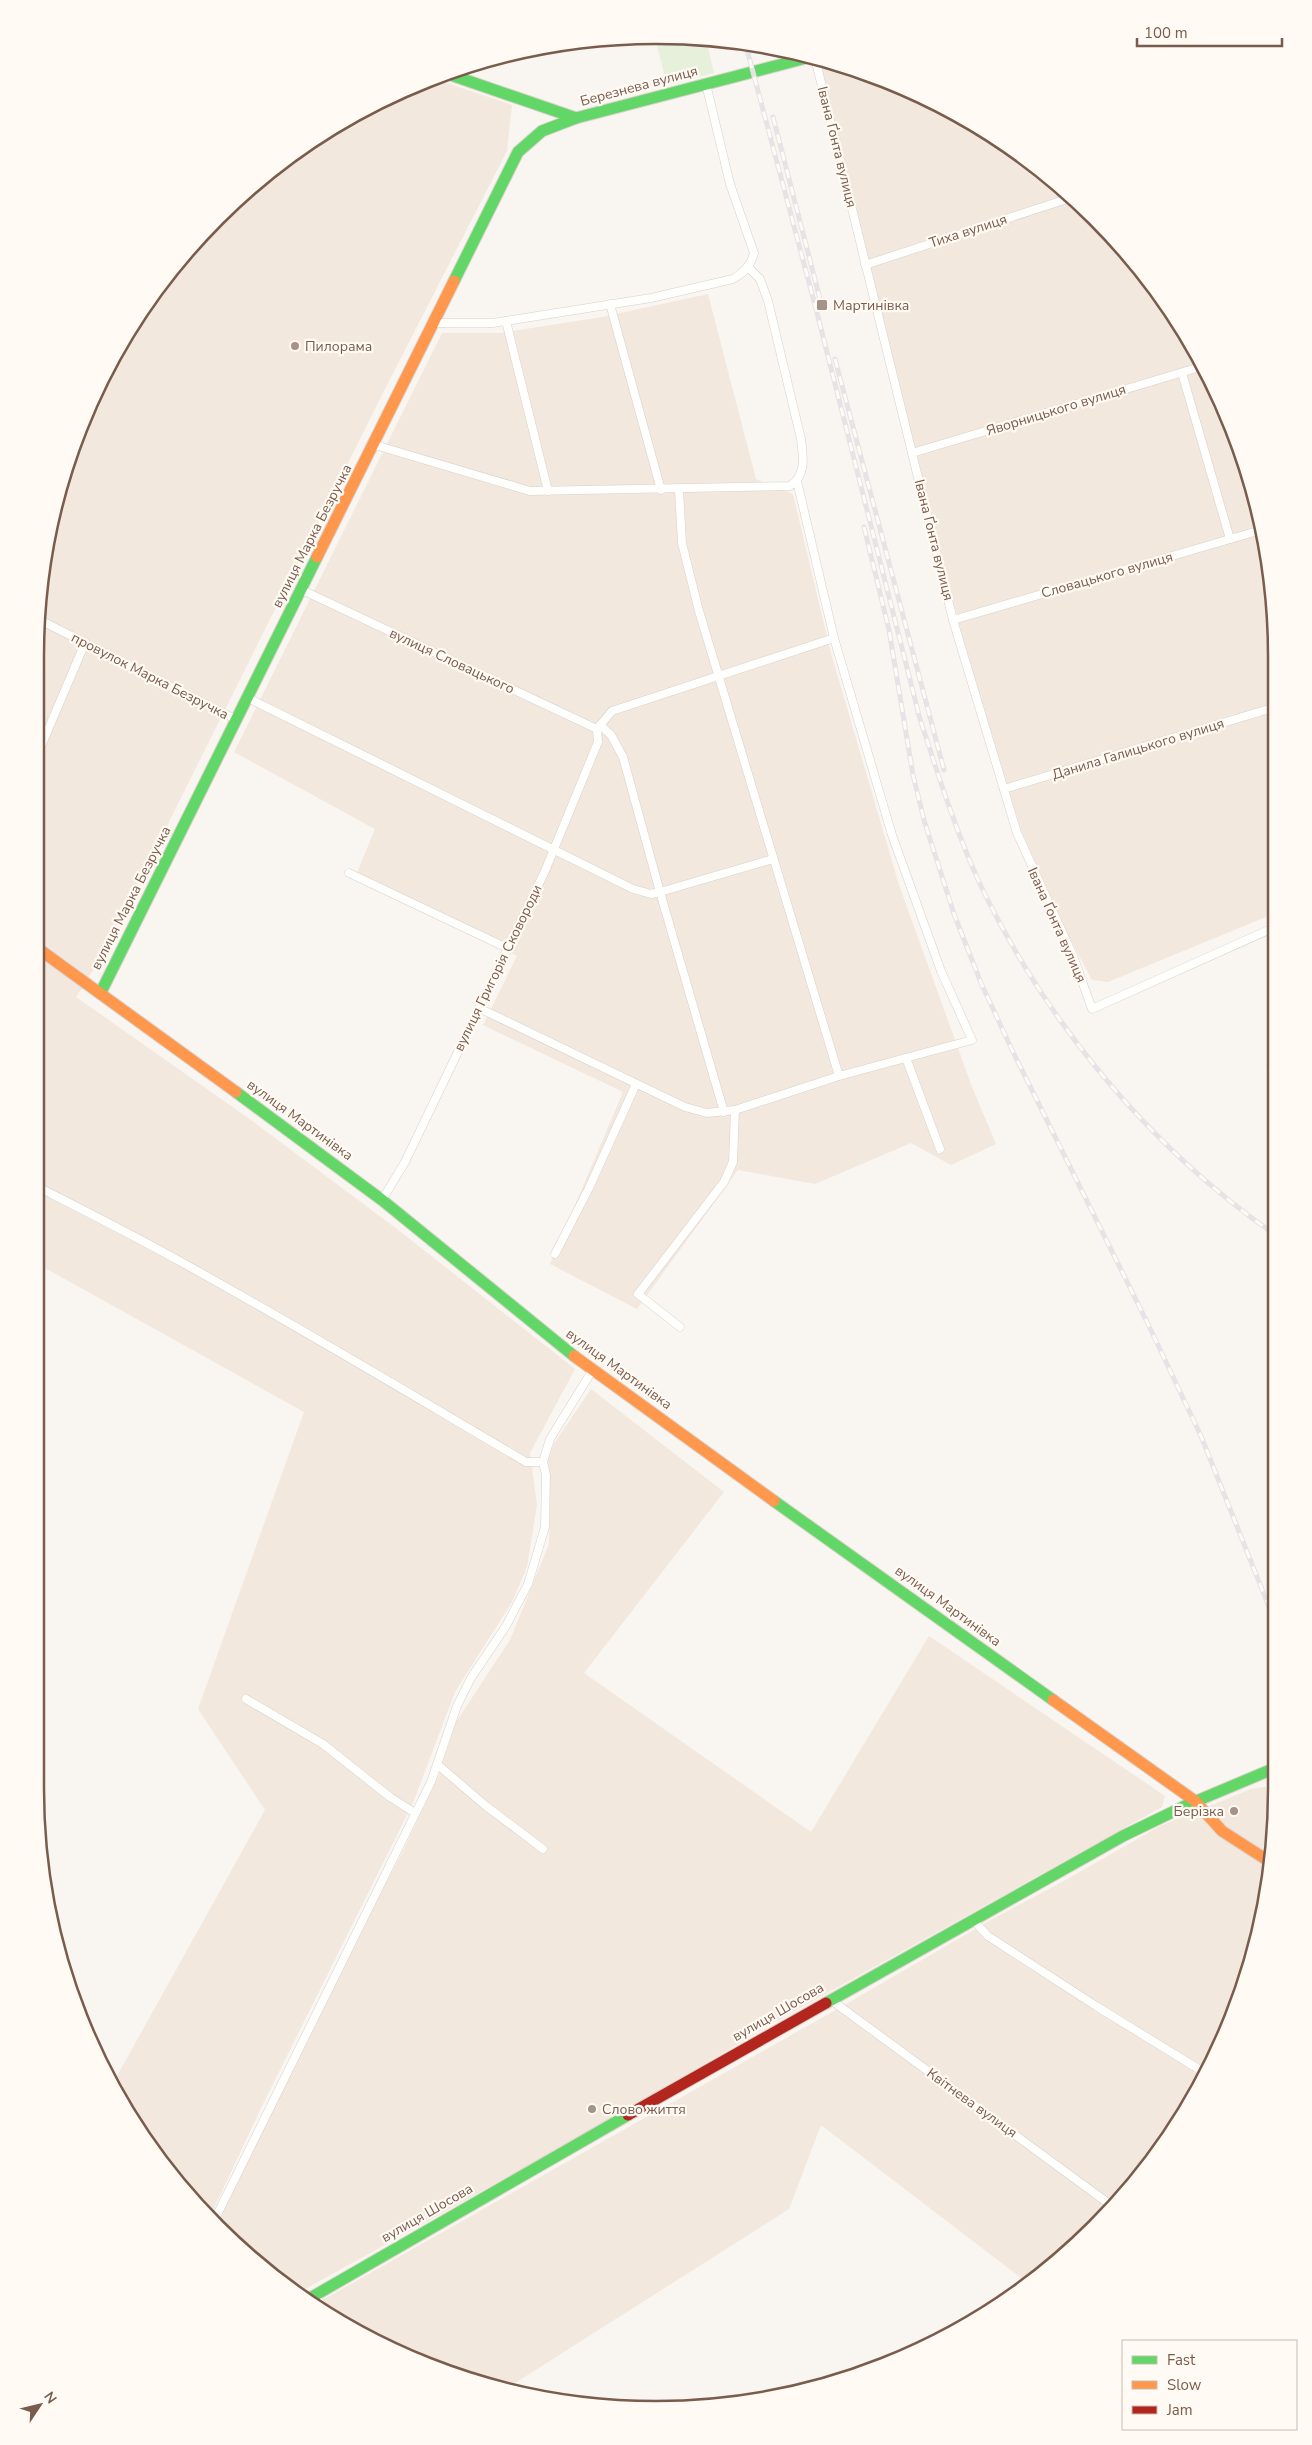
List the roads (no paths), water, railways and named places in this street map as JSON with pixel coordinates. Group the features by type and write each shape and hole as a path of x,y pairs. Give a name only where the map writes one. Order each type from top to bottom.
{"street":[{"name":"Березнева вулиця","path":"457,77 576,118 796,61"},
{"name":"Івана Ґонта вулиця","path":"817,66 953,620 1017,833 1073,956 1092,1009 1268,930"},
{"path":"434,323 506,321 651,298 733,279 748,268 754,253 730,184 706,84"},
{"name":"вулиця Марка Безручка","path":"101,992 375,444 518,152 542,131 576,118"},
{"name":"Тиха вулиця","path":"865,264 1064,200"},
{"path":"375,444 530,491 782,487 797,481 801,474 803,457 795,410 768,301 760,279 748,268"},
{"path":"610,304 661,490"},
{"path":"506,321 548,491"},
{"name":"Яворницького вулиця","path":"912,453 1196,368"},
{"path":"1182,372 1230,539"},
{"path":"479,1008 685,1108 707,1113 735,1110 839,1076 972,1040 941,971 892,835 834,638 797,481"},
{"path":"678,490 682,542 717,676 839,1076"},
{"name":"Словацького вулиця","path":"953,620 1255,532"},
{"name":"вулиця Словацького","path":"302,590 599,727"},
{"name":"провулок Марка Безручка","path":"45,623 237,720"},
{"path":"724,1112 623,757 611,735 599,727 612,711 834,638"},
{"path":"44,739 85,643"},
{"path":"248,698 632,889 651,894 773,859"},
{"name":"Данила Галицького вулиця","path":"1004,789 1268,709"},
{"name":"вулиця Григорія Сковороди","path":"382,1200 406,1162 554,849 598,742 599,727"},
{"path":"349,873 507,948"},
{"name":"вулиця Мартинівка","path":"44,953 78,979 101,992 382,1200 592,1371 1196,1802 1222,1831 1264,1858"},
{"path":"906,1058 940,1149"},
{"path":"555,1254 589,1188 636,1084"},
{"path":"680,1327 638,1294 724,1182 733,1162 735,1110"},
{"path":"44,1190 181,1262 308,1333 401,1390 526,1462 543,1462"},
{"path":"217,2215 438,1765 457,1706 471,1678 506,1626 528,1584 545,1527 546,1475 543,1462 550,1439 592,1371"},
{"path":"246,1699 323,1744 390,1797 415,1813"},
{"path":"438,1765 486,1806 544,1849"},
{"name":"вулиця Шосова","path":"314,2296 831,2000 1124,1836 1196,1802 1268,1771"},
{"path":"973,1920 988,1936 1200,2070"},
{"name":"Квітнева вулиця","path":"831,2000 1107,2202"}],"railway":[{"path":"747,51 815,305 920,719 940,781 970,862 1005,933 1035,983 1068,1031 1104,1077 1143,1121 1184,1161 1228,1199 1268,1229"},
{"path":"773,117 820,299"},
{"path":"835,359 944,770"},
{"path":"864,527 889,630 913,775 924,820 954,914 981,983 1014,1054 1149,1326 1201,1436 1268,1604"}],"place":[{"name":"Мартинівка","path":"822,305"},
{"name":"Пилорама","path":"295,346"},
{"name":"Берізка","path":"1234,1811"},
{"name":"Слово життя","path":"592,2109"}]}
